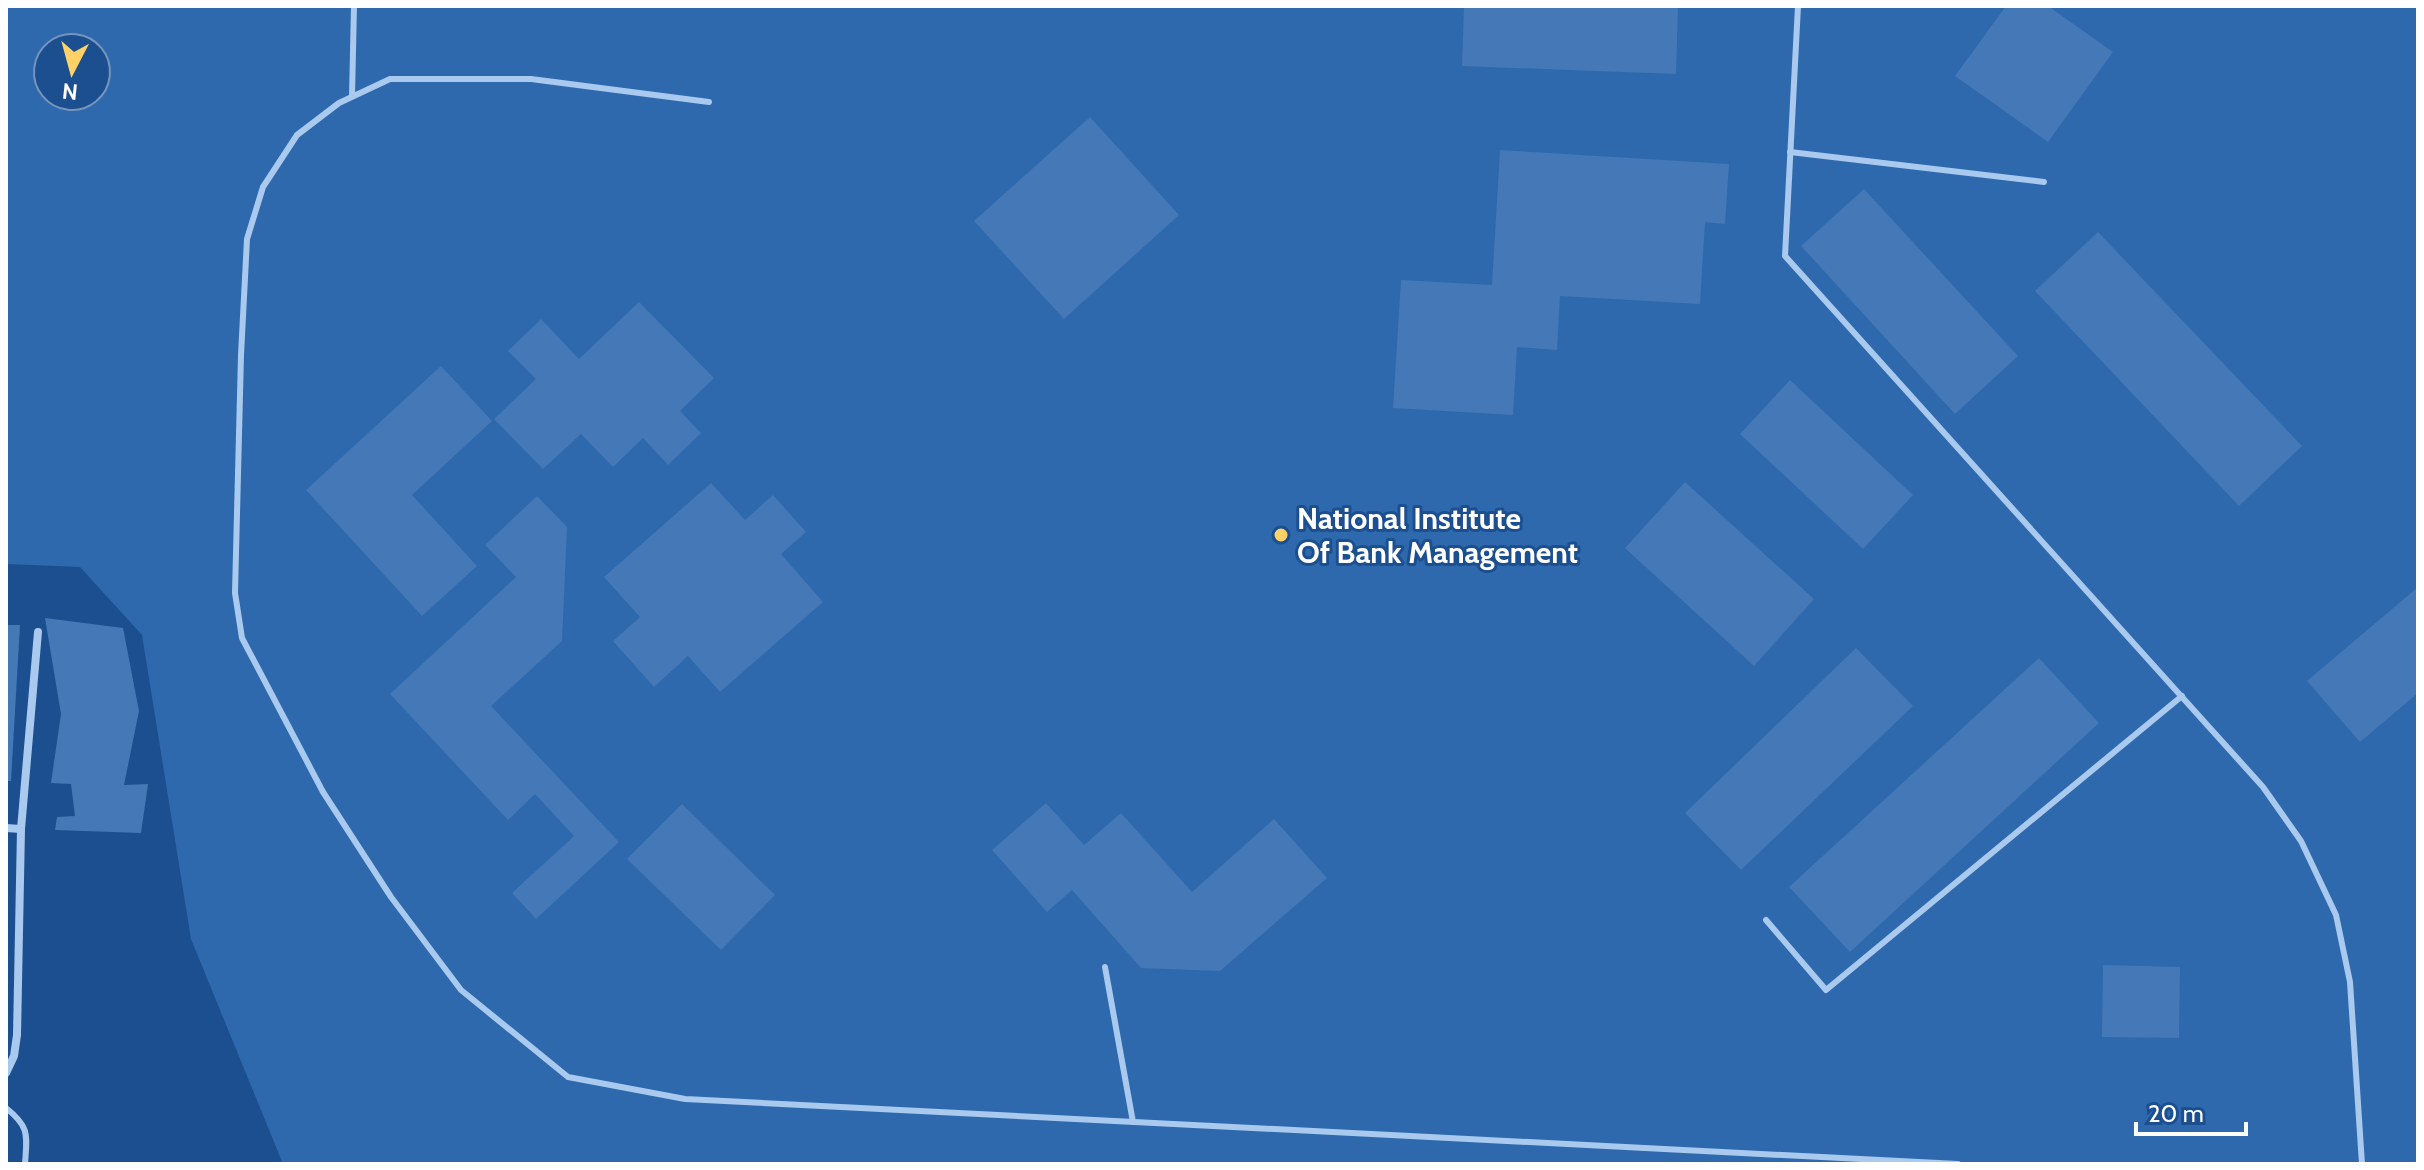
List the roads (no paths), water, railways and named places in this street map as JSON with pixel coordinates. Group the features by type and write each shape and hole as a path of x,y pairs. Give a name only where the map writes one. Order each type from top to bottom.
{"street":[{"path":"6,1073 14,1056 17,1035 21,829 38,632"},
{"path":"6,828 21,829"}],"lane":[{"path":"352,96 354,6"},
{"path":"1798,6 1785,256 2263,787 2301,841 2336,915 2350,982 2362,1164"},
{"path":"709,102 531,79 390,79 339,103 297,135 263,187 247,239 235,593 242,638 323,792 391,897 461,990 568,1077 685,1099 1958,1164"},
{"path":"1790,152 2044,182"},
{"path":"1766,920 1826,990 2182,696"},
{"path":"1105,967 1133,1122"},
{"path":"6,1108 19,1118 27,1131 25,1164"}],"place":[{"name":"National Institute Of Bank Management","path":"1281,535"}]}
